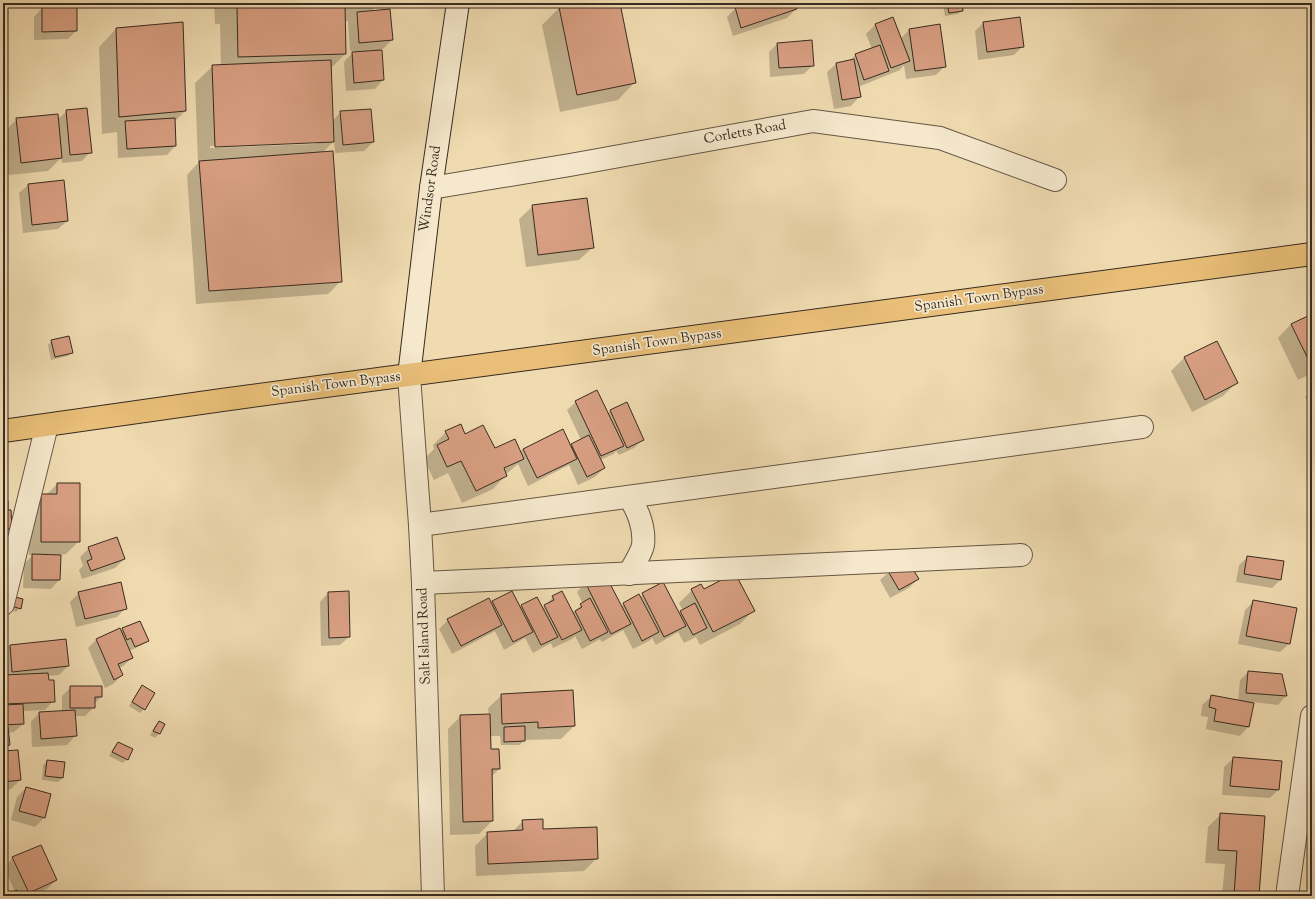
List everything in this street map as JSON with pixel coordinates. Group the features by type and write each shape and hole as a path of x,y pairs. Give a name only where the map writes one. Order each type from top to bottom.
{"main road":[{"name":"Spanish Town Bypass","path":"3,431 214,401 1312,254"}],"street":[{"name":"Windsor Road","path":"409,376 431,188 458,3"},
{"name":"Corletts Road","path":"431,188 570,165 813,121 940,138 1055,180"},
{"name":"Salt Island Road","path":"409,376 423,583 433,896"},
{"path":"3,604 47,425"},
{"path":"420,525 1142,427"},
{"path":"629,497 636,506 642,527 643,546 629,574"},
{"path":"423,583 1021,555"},
{"path":"1287,896 1312,716"}],"building":[{"path":"232,3 380,3 345,4 346,54 238,57 237,7 232,7"},
{"path":"578,3 620,3 636,83 577,95 559,7"},
{"path":"748,3 795,3 797,9 741,28 735,7"},
{"path":"947,3 962,3 963,11 949,13"},
{"path":"77,6 77,31 42,32 42,7"},
{"path":"390,9 393,40 359,43 357,12"},
{"path":"3,11 8,12 3,34"},
{"path":"893,17 910,61 891,68 875,24"},
{"path":"1020,17 1024,47 987,52 983,22"},
{"path":"183,22 186,111 119,117 116,28"},
{"path":"940,24 946,67 915,71 909,29"},
{"path":"812,40 814,66 779,68 777,43"},
{"path":"880,45 889,71 864,80 855,54"},
{"path":"382,50 384,80 354,83 352,52"},
{"path":"854,59 861,97 842,100 836,63"},
{"path":"331,60 334,142 215,147 212,65"},
{"path":"87,108 92,153 70,155 66,110"},
{"path":"371,109 374,142 343,145 340,111"},
{"path":"58,114 62,158 21,163 16,118"},
{"path":"175,118 176,146 127,149 125,121"},
{"path":"333,151 342,282 209,291 199,161"},
{"path":"64,180 68,221 32,225 28,184"},
{"path":"587,198 594,248 538,255 532,205"},
{"path":"1312,314 1312,367 1291,324"},
{"path":"69,336 73,353 55,357 51,340"},
{"path":"1217,341 1238,383 1205,400 1184,357"},
{"path":"597,390 624,446 601,456 575,401"},
{"path":"627,402 644,440 627,448 610,410"},
{"path":"461,424 465,434 483,425 495,448 515,439 524,459 504,468 507,476 476,491 461,461 447,467 437,445 449,439 445,431"},
{"path":"563,429 577,459 537,478 523,449"},
{"path":"589,435 605,468 587,477 571,444"},
{"path":"57,483 80,483 80,542 41,542 41,494 57,494"},
{"path":"3,501 8,501 8,510 11,510 12,529 3,529"},
{"path":"117,537 125,559 91,571 87,561 92,559 88,547"},
{"path":"32,554 61,555 60,580 32,580"},
{"path":"1247,556 1284,561 1281,580 1244,574"},
{"path":"911,566 919,579 899,590 888,571"},
{"path":"735,573 755,611 713,632 691,589 701,584 704,589"},
{"path":"607,578 631,624 611,634 585,582"},
{"path":"121,582 127,609 85,619 78,592"},
{"path":"663,582 686,626 664,637 642,593"},
{"path":"349,591 350,637 329,638 328,592"},
{"path":"512,591 533,632 513,642 492,601"},
{"path":"562,591 582,630 562,640 544,605 554,600 552,596"},
{"path":"639,594 659,632 642,641 623,603"},
{"path":"11,596 23,599 21,609 8,605"},
{"path":"537,597 558,637 541,645 521,605"},
{"path":"489,598 502,625 461,646 447,619"},
{"path":"590,598 608,632 590,641 575,611 582,607 580,604"},
{"path":"1253,600 1297,608 1290,644 1246,636"},
{"path":"695,603 707,628 693,635 680,611"},
{"path":"140,621 149,641 135,647 131,638 127,640 122,628"},
{"path":"120,628 133,658 118,664 123,675 114,680 96,639"},
{"path":"66,639 69,666 12,672 10,645"},
{"path":"1248,671 1282,674 1287,696 1246,693"},
{"path":"48,673 49,680 54,680 55,702 3,704 3,675"},
{"path":"142,685 155,693 145,710 132,702"},
{"path":"70,686 102,686 102,697 95,697 95,708 70,708"},
{"path":"573,690 575,726 538,728 538,722 502,724 501,694"},
{"path":"1211,695 1254,703 1249,727 1214,721 1216,709 1209,707"},
{"path":"23,704 24,724 3,725 3,705"},
{"path":"75,710 77,736 41,739 39,712"},
{"path":"490,714 491,749 499,749 500,769 492,769 493,821 463,822 460,715"},
{"path":"159,721 165,724 160,734 153,731"},
{"path":"525,726 525,741 504,742 504,727"},
{"path":"8,727 10,745 3,746 3,728"},
{"path":"118,742 133,749 128,760 112,752"},
{"path":"18,750 21,780 3,782 3,751"},
{"path":"1233,757 1282,761 1279,790 1230,786"},
{"path":"47,760 65,762 63,778 45,776"},
{"path":"26,787 51,794 45,818 19,811"},
{"path":"1220,813 1265,816 1259,896 1234,896 1237,851 1218,850"},
{"path":"543,819 543,829 597,827 598,859 488,864 487,832 523,830 522,820"},
{"path":"41,845 57,880 29,893 12,857"},
{"path":"17,890 19,896 3,896"}]}
